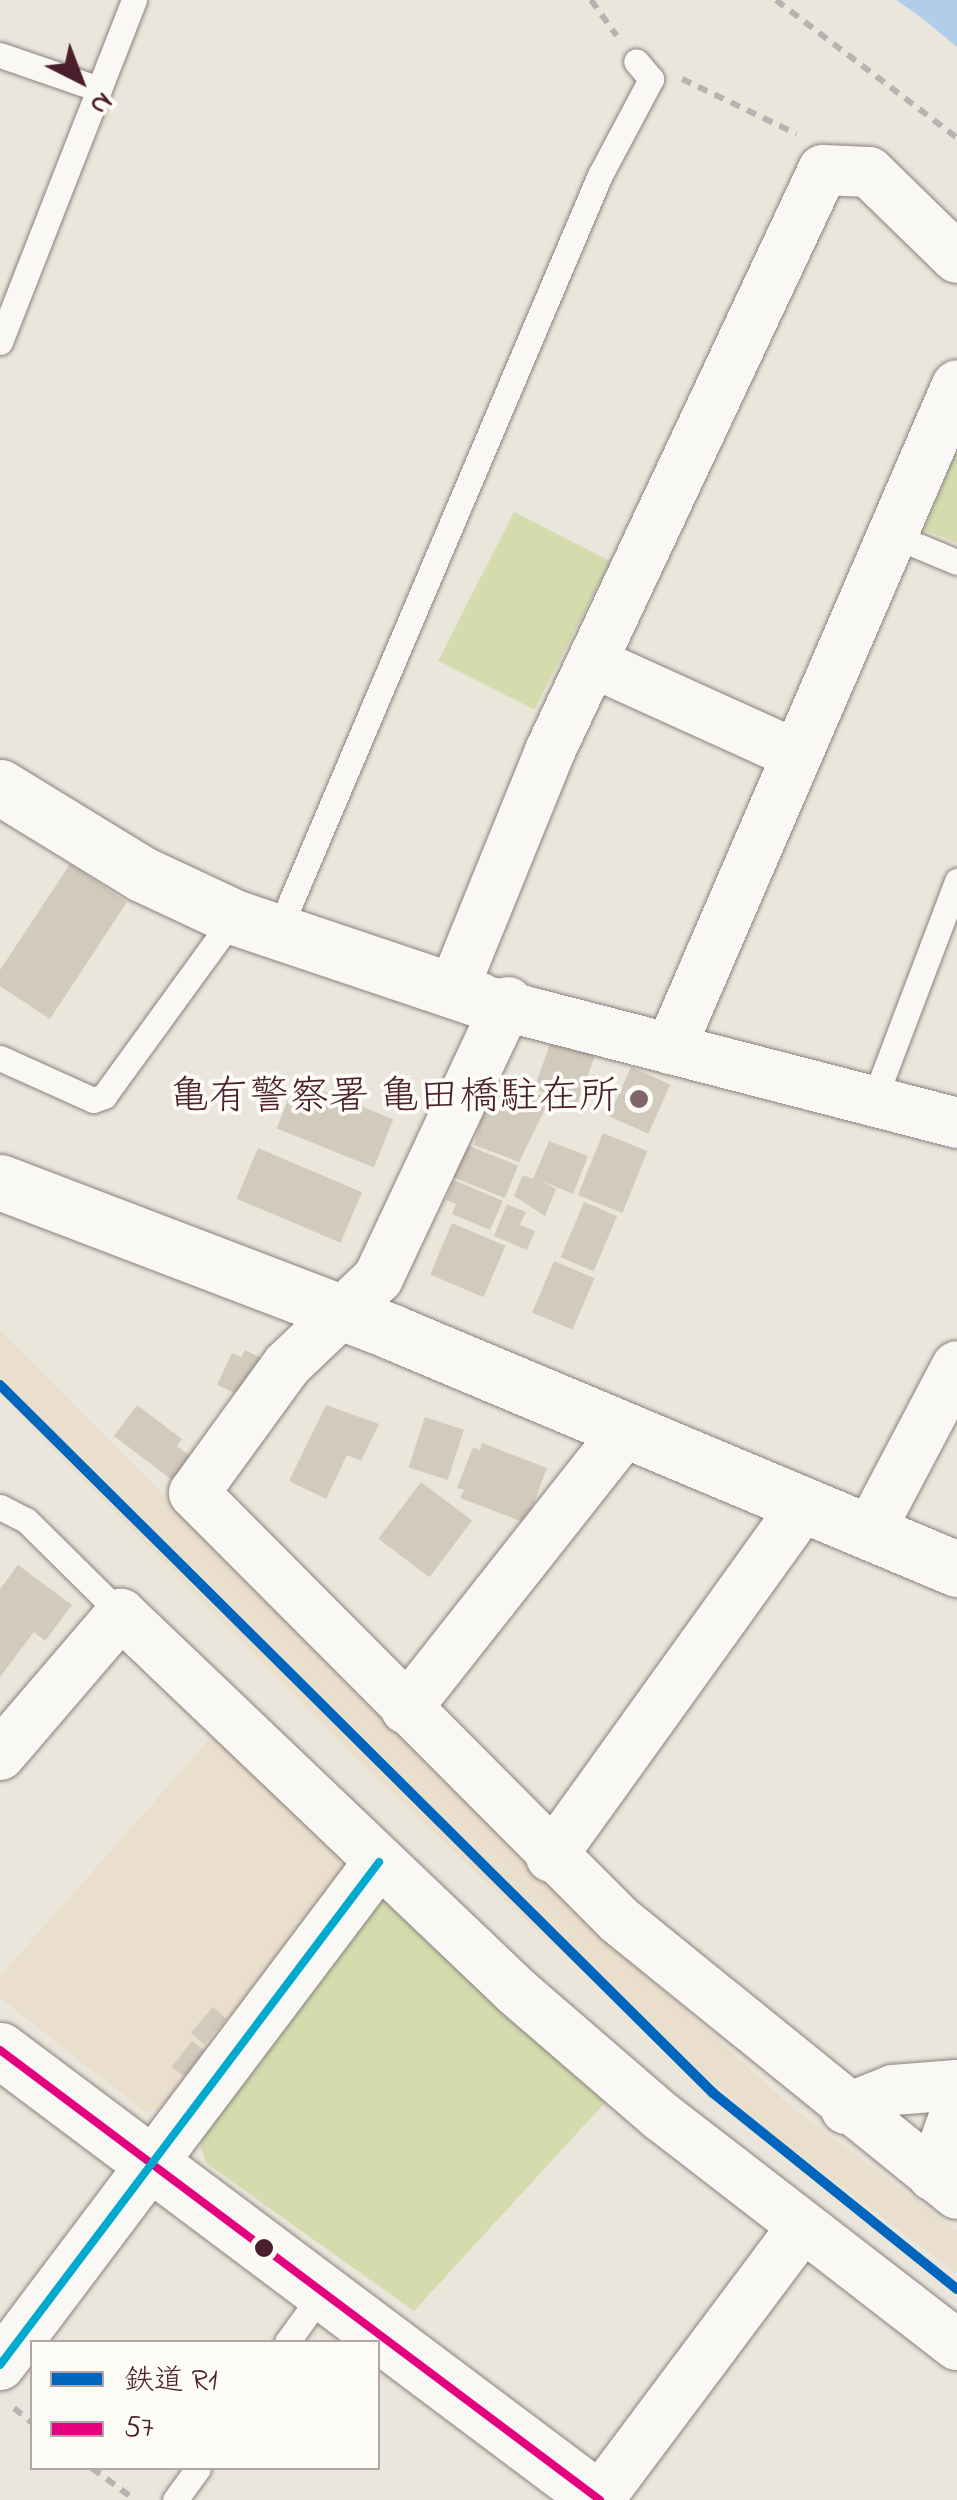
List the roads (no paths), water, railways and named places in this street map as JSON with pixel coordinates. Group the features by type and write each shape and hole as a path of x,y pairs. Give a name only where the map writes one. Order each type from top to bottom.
{"street":[{"path":"957,258 869,172 836,166 823,170 592,662 480,997 378,1278 346,1314 287,1365 194,1493 550,1857 846,2109 945,2185 957,2108"},
{"path":"670,1049 957,385"},
{"path":"592,662 795,754"},
{"path":"0,786 142,874 256,926 480,997 872,1104 957,1122"},
{"path":"0,1182 346,1314 957,1568"},
{"path":"871,1529 957,1366"},
{"path":"406,1709 627,1429"},
{"path":"550,1857 805,1504"},
{"path":"0,1755 122,1614 380,1862 634,2092 957,2345"},
{"path":"0,2365 380,1862"},
{"path":"0,2050 599,2500 802,2227"},
{"path":"846,2109 892,2090 957,2086"}],"lane":[{"path":"0,342 134,0"},
{"path":"0,55 99,89"},
{"path":"0,1058 92,1100 104,1096 256,926 644,70"},
{"path":"892,536 957,562"},
{"path":"872,1104 957,880"},
{"path":"0,1507 26,1520 122,1614"},
{"path":"288,2340 322,2294"},
{"path":"175,2500 197,2470"}],"water":[{"path":"896,0 957,0 957,47 922,18"}],"rail line":[{"name":"R1","path":"0,1385 713,2093 957,2289"}],"place":[{"name":"亀有警察署 亀田橋駐在所","path":"639,1099"}]}
